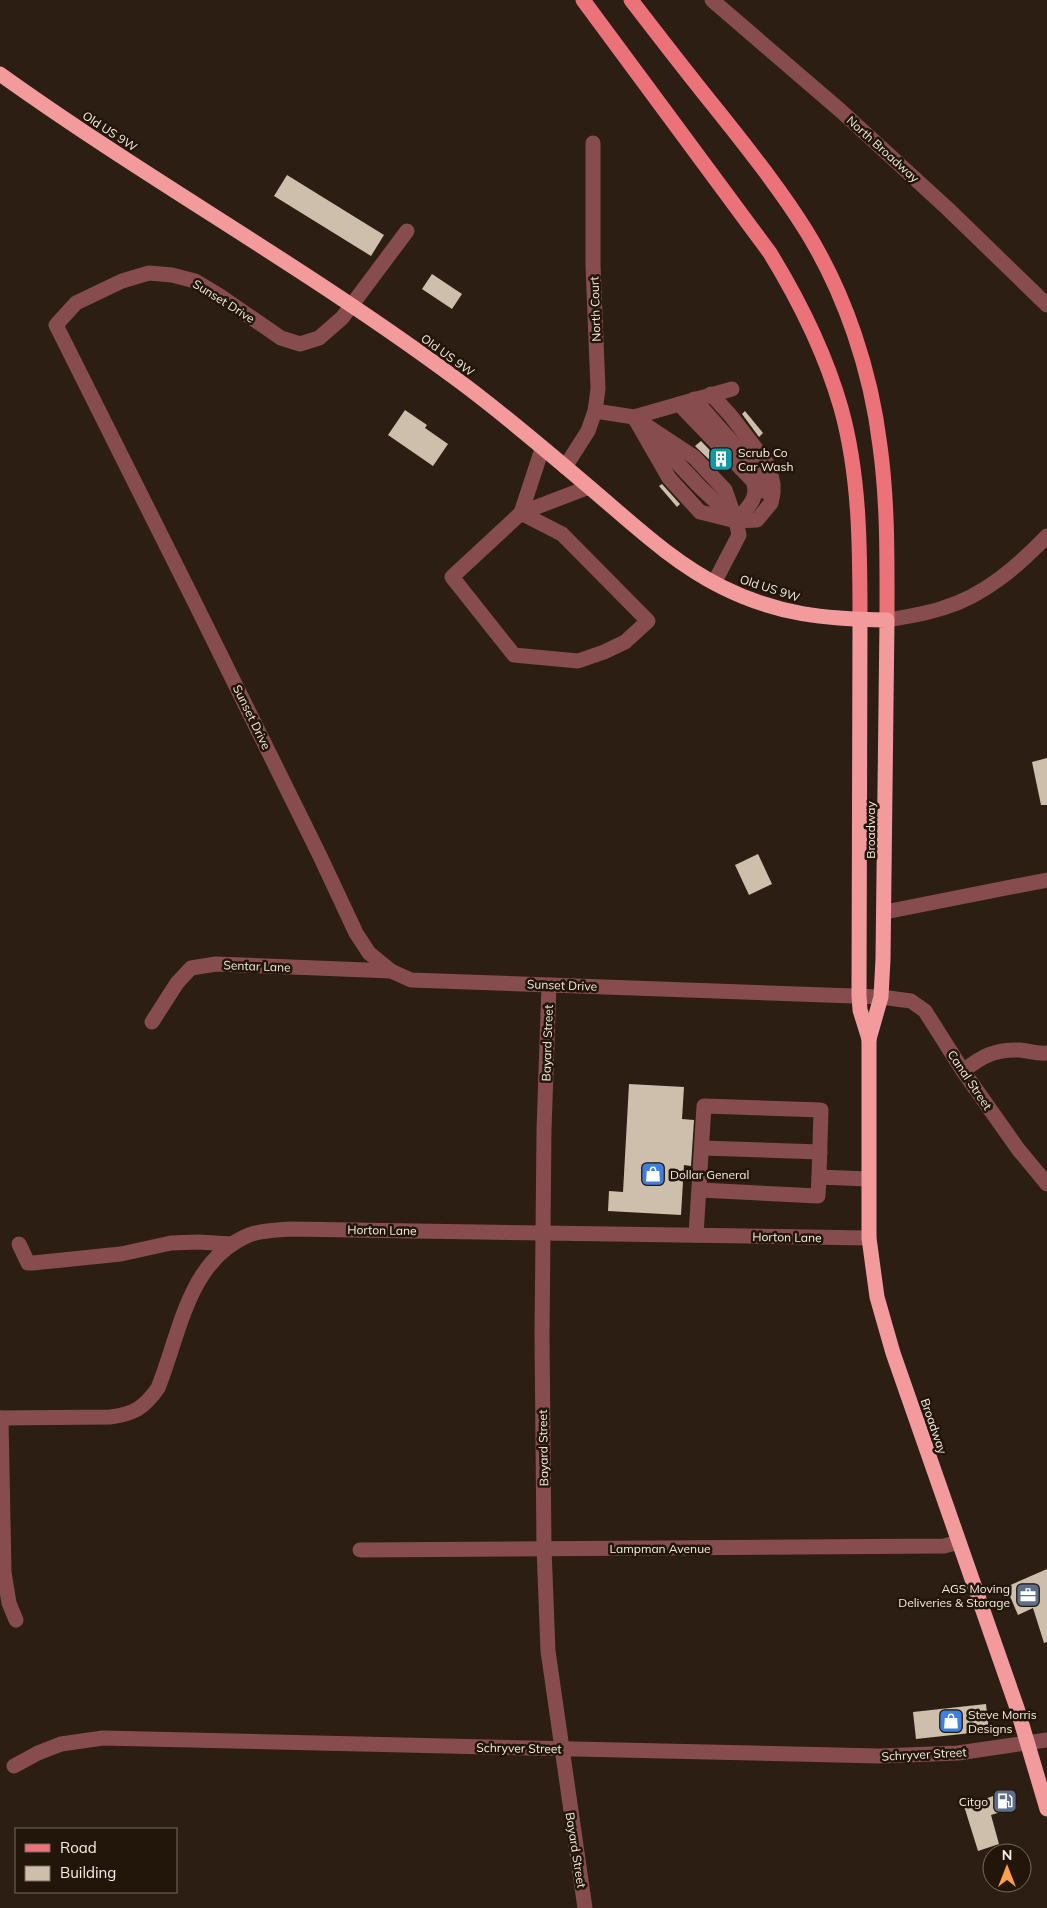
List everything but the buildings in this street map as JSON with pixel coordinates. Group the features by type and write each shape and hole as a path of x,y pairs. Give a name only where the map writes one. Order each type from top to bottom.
{"highway":[{"name":"Old US 9W","path":"0,74 68,121 352,306 456,379 676,560 714,583 766,605 822,618 886,620"},
{"name":"Broadway","path":"860,620 859,996 860,1010 869,1039"},
{"name":"Broadway","path":"886,620 885,912 880,997 869,1039 869,1238 877,1297 893,1354 1028,1743 1047,1809"}],"main road":[{"path":"583,0 770,253 792,289 811,326 827,365 841,408 850,451 856,496 860,620"},
{"path":"630,0 779,190 806,230 828,270 845,311 863,364 880,444 886,502 886,620"}],"street":[{"name":"North Broadway","path":"712,0 841,111 948,209 1047,305"},
{"name":"North Court","path":"565,467 582,443 595,412 598,389 593,143"},
{"path":"352,306 407,231"},
{"name":"Sunset Drive","path":"352,306 335,325 318,338 300,344 281,338 195,281 172,275 149,273 122,280 76,303 56,326 223,658 356,933 369,953 391,971 411,980 880,997"},
{"path":"595,412 634,417 732,389"},
{"path":"634,417 669,478 700,512 736,521 757,520 771,503 774,484 769,466 731,416 711,394"},
{"path":"686,402 753,481 756,496 736,521"},
{"path":"634,417 694,457 725,490 739,535 714,583"},
{"path":"521,513 542,449"},
{"path":"521,513 562,534 648,621 625,642 604,652 578,661 514,655 452,577 521,513 589,487"},
{"path":"886,620 945,608 968,598 1010,571 1047,536"},
{"path":"885,912 1047,880"},
{"name":"Sentar Lane","path":"152,1022 177,983 192,968 216,964 391,971"},
{"name":"Bayard Street","path":"550,984 544,1130 542,1335 544,1548 548,1651 585,1908"},
{"name":"Canal Street","path":"880,997 911,1001 924,1010 963,1071 1018,1149 1047,1184"},
{"path":"963,1071 980,1057 994,1052 1020,1050 1044,1056"},
{"path":"696,1235 704,1106 821,1110 818,1196 700,1190"},
{"path":"702,1148 820,1152"},
{"path":"819,1177 868,1179"},
{"name":"Horton Lane","path":"0,1418 110,1417 127,1415 139,1409 158,1388 196,1284 217,1256 232,1244 250,1235 266,1231 290,1229 869,1238"},
{"path":"19,1244 28,1263 33,1263 121,1254 171,1243 232,1244"},
{"path":"0,1418 4,1572 8,1603 16,1620"},
{"name":"Lampman Avenue","path":"360,1550 944,1546 959,1542"},
{"name":"Schryver Street","path":"14,1766 38,1752 61,1744 104,1738 879,1756 958,1753 1047,1740"}],"place":[{"name":"Scrub Co Car Wash","path":"721,459"},
{"name":"Dollar General","path":"653,1174"},
{"name":"AGS Moving Deliveries & Storage","path":"1028,1595"},
{"name":"Steve Morris Designs","path":"951,1721"},
{"name":"Citgo","path":"1005,1801"}]}
